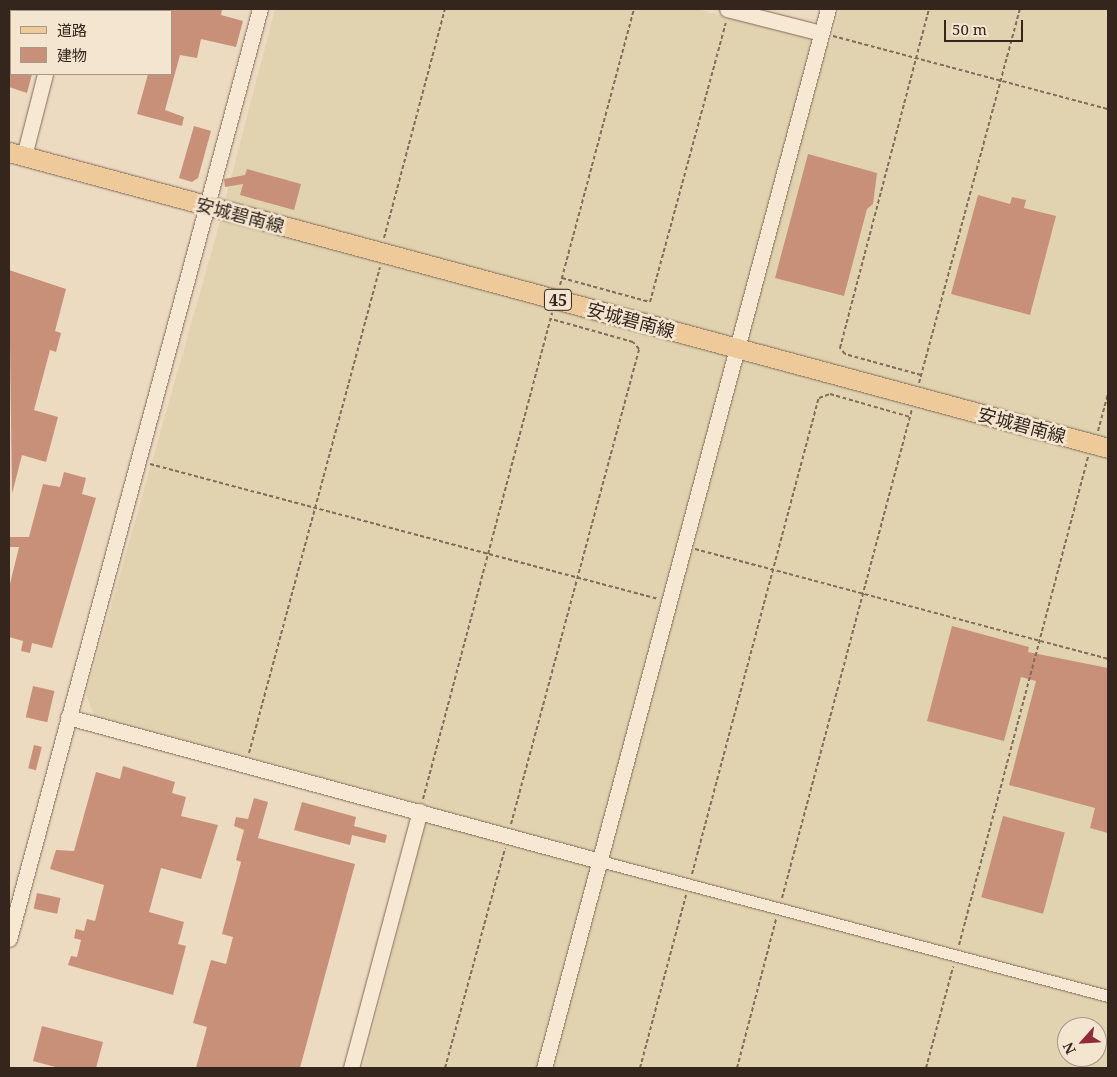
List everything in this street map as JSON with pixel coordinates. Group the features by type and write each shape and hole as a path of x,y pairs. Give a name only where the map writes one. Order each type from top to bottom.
{"main road":[{"name":"安城碧南線","path":"16,154 1101,446"}],"street":[{"path":"9,939 136,460 208,206 260,9"},
{"path":"728,9 821,34"},
{"path":"544,1068 828,9"},
{"path":"16,154 46,75"},
{"path":"68,717 1108,996"},
{"path":"351,1068 420,811"}],"path":[{"path":"246,765 316,508 445,9"},
{"path":"420,811 634,9"},
{"path":"562,278 650,302 728,9"},
{"path":"921,375 845,354 840,348 929,9"},
{"path":"737,1068 1020,9"},
{"path":"821,34 1108,109"},
{"path":"445,1068 639,349 634,342 551,319"},
{"path":"926,1068 1040,641 1101,446 1108,393"},
{"path":"640,1068 819,398 830,394 910,417"},
{"path":"136,460 670,602"},
{"path":"684,546 1108,658"}],"shaded area":[{"path":"275,9 696,9 830,44 840,9 1108,9 1108,1068 363,1068 429,806 94,716 86,694 215,240"}],"building":[{"path":"222,9 221,15 243,21 236,47 201,39 197,58 180,55 165,110 184,117 182,126 137,114 148,75 172,75 171,10"},
{"path":"9,74 32,75 27,93 9,87"},
{"path":"194,126 211,131 198,178 192,182 179,178"},
{"path":"808,154 877,173 873,204 867,209 844,296 775,278"},
{"path":"247,169 301,184 294,210 240,195 243,184 225,187 224,179 245,175"},
{"path":"978,195 1010,204 1012,197 1026,200 1024,208 1056,216 1030,315 951,294"},
{"path":"9,270 66,289 55,331 61,333 56,352 50,350 34,410 58,417 46,462 22,455 12,494"},
{"path":"64,472 86,478 82,494 96,498 52,648 32,643 30,653 21,651 23,641 9,637 9,588 19,547 9,547 9,537 29,537 43,484 60,487"},
{"path":"952,626 1029,647 1028,652 1108,668 1108,833 1090,828 1095,808 1009,785 1036,681 1021,677 1004,741 927,721"},
{"path":"33,686 54,691 47,722 26,717"},
{"path":"34,745 42,747 36,770 28,768"},
{"path":"123,766 175,782 172,793 186,797 181,816 218,825 201,879 161,868 149,912 184,922 178,944 186,946 173,995 68,965 71,956 77,957 81,940 74,938 76,929 84,931 87,919 95,921 104,885 50,869 56,850 74,851 96,772 120,779"},
{"path":"254,798 268,802 258,838 355,864 300,1068 196,1068 207,1027 193,1023 211,960 226,964 233,937 222,934 241,862 236,860 244,830 234,826 236,817 248,819"},
{"path":"302,802 356,817 354,826 387,835 385,843 352,835 350,845 294,830"},
{"path":"1003,816 1065,833 1043,914 981,897"},
{"path":"37,893 60,898 57,914 34,909"},
{"path":"42,1026 103,1042 96,1068 59,1068 33,1061"}]}
